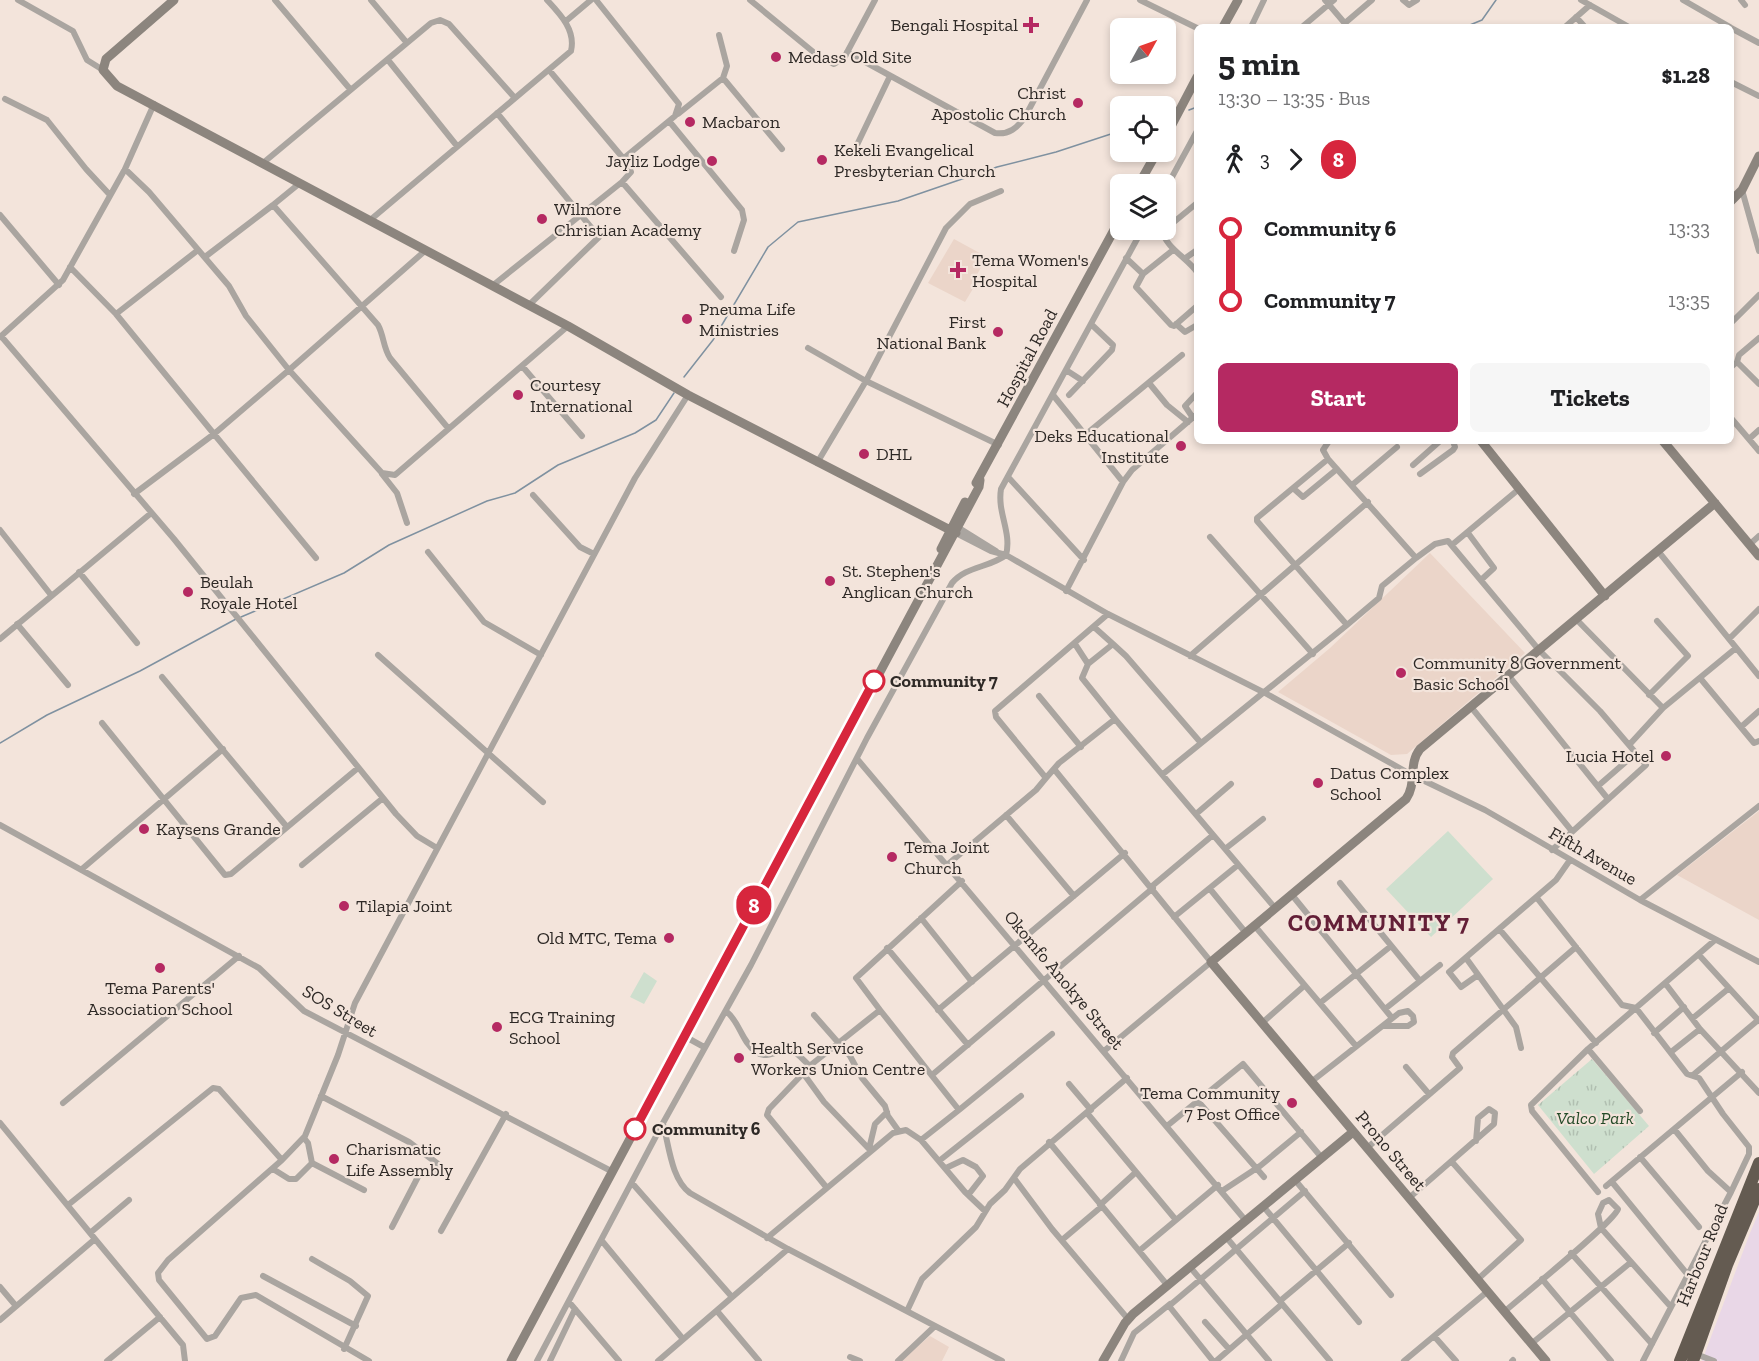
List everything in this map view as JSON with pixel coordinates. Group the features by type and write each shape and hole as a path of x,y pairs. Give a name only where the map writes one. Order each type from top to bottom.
{"highway":[{"name":"Harbour Road","path":"1680,1361 1759,1163"},
{"name":"Harbour Road","path":"1694,1357 1727,1265 1759,1189"}],"street":[{"path":"18,0 73,31 87,60 103,70 117,86 568,326 687,395 817,463 954,529"},
{"path":"103,70 108,56 174,0"},
{"path":"274,0 350,89"},
{"path":"370,0 407,43"},
{"path":"369,221 514,97 572,51 573,42 566,21 547,0"},
{"path":"566,21 591,0"},
{"path":"596,0 675,97 679,110 672,118"},
{"path":"750,0 831,64 839,62 847,52 875,0"},
{"path":"847,52 995,133 1004,134 1019,125 1025,117 1087,0"},
{"path":"1140,0 1194,27"},
{"path":"1225,24 1238,0"},
{"path":"1254,24 1264,0"},
{"path":"1348,24 1372,0"},
{"path":"1402,0 1408,5 1417,0"},
{"path":"1581,0 1624,24"},
{"path":"1683,0 1725,24"},
{"path":"1305,24 1329,2 1346,24"},
{"path":"1568,24 1590,5"},
{"path":"1576,17 1582,24"},
{"path":"263,163 431,23 440,20 450,24 514,97"},
{"path":"1734,29 1759,43"},
{"path":"624,158 723,78 727,66 718,35"},
{"path":"388,60 457,146"},
{"path":"492,286 622,182 631,172 624,158 549,70"},
{"path":"855,149 890,76"},
{"path":"723,78 782,149"},
{"path":"1176,117 1194,83"},
{"path":"1734,84 1759,96"},
{"path":"5,99 47,120 86,170 110,195"},
{"path":"154,104 125,169 59,285 0,336 74,419 134,494 174,539 383,798 417,836 437,848"},
{"path":"497,113 599,237 529,305"},
{"path":"672,118 742,210 744,220 734,251"},
{"path":"1174,174 1194,138"},
{"path":"1734,196 1742,190 1759,156"},
{"path":"125,169 149,192 230,286 246,316 289,370 382,473 397,493 407,523"},
{"path":"622,182 721,297"},
{"path":"205,257 300,183"},
{"path":"817,463 866,381 946,228 970,204 1001,190"},
{"path":"1742,190 1759,251"},
{"path":"273,205 378,325 383,334 384,348 390,358 448,428"},
{"path":"1194,205 1163,231 1173,250 1187,257 1194,268"},
{"path":"0,215 59,285"},
{"name":"Hospital Road","path":"511,1361 1110,238"},
{"path":"537,1361 704,1047 726,1011 952,583 963,572 997,561 1006,555 1009,536 999,501 1001,489 1136,240"},
{"path":"117,314 198,250"},
{"path":"134,494 214,434 426,250"},
{"path":"1173,250 1143,274 1136,283 1136,287 1171,325 1176,324 1194,309"},
{"path":"1187,257 1194,251"},
{"path":"1126,258 1143,274"},
{"path":"70,267 117,314 316,558"},
{"path":"1734,320 1759,295"},
{"path":"1070,395 1112,350 1113,345 1091,324"},
{"path":"1176,324 1185,332 1194,327"},
{"path":"382,473 395,475 568,326"},
{"path":"1734,364 1739,355 1759,338"},
{"path":"808,348 866,381 999,445"},
{"path":"1085,435 1182,356"},
{"path":"1737,362 1759,384"},
{"path":"522,366 582,436"},
{"path":"1066,370 1083,381"},
{"path":"1149,383 1167,405 1192,418"},
{"path":"369,1361 344,1349 256,1295 244,1296 215,1336 207,1339 159,1280 159,1270 273,1169 304,1137 355,1003 635,478 687,395"},
{"path":"1053,395 1123,482"},
{"path":"1192,418 1185,406 1194,396"},
{"path":"1066,591 1123,482 1132,470 1192,418"},
{"path":"1734,422 1759,451"},
{"path":"1749,439 1759,430"},
{"path":"1327,444 1323,450 1328,459 1416,558"},
{"path":"1413,465 1436,444"},
{"path":"1420,474 1453,450 1454,444"},
{"path":"1483,444 1605,596"},
{"path":"1666,444 1759,556"},
{"path":"1352,485 1397,447"},
{"path":"1328,459 1256,519 1347,625"},
{"path":"1293,488 1303,497 1337,469"},
{"path":"1009,478 1084,560"},
{"path":"1453,544 1519,489"},
{"path":"533,495 580,547 594,554"},
{"path":"1190,656 1368,502"},
{"path":"1104,1051 1406,799 1412,788 1413,761 1420,749 1715,503"},
{"path":"0,639 150,513"},
{"name":"Fifth Avenue","path":"954,529 991,551 1006,555 1108,614 1264,693 1412,775 1485,810 1640,900 1759,962"},
{"path":"0,530 51,595"},
{"path":"1468,533 1494,568 1481,580"},
{"path":"1749,545 1759,536"},
{"path":"1210,537 1313,654"},
{"path":"1163,774 1379,598 1382,585 1442,541 1453,544 1539,650 1646,763 1645,767 1571,830 1552,850"},
{"path":"1658,551 1759,676"},
{"path":"428,552 484,622 541,655"},
{"path":"79,572 137,643"},
{"path":"1729,639 1759,609"},
{"path":"1046,778 996,717 995,711 1108,614"},
{"path":"1576,619 1664,708"},
{"path":"1649,695 1688,656 1657,621"},
{"path":"17,624 68,685"},
{"path":"1094,627 1126,656 1201,743"},
{"path":"1075,644 1088,664"},
{"path":"1113,644 1088,664 1082,678 1275,908"},
{"path":"1630,744 1664,708 1736,648"},
{"path":"378,656 543,802"},
{"path":"1508,675 1608,799"},
{"path":"162,677 287,827"},
{"path":"1700,678 1754,743 1759,741"},
{"path":"1039,696 1081,747"},
{"path":"1471,707 1571,830"},
{"path":"1741,727 1758,715"},
{"path":"947,865 1036,790 1054,769 1115,719"},
{"path":"102,723 225,875 231,874 358,768"},
{"path":"82,869 223,749"},
{"path":"1598,786 1636,753"},
{"name":"Okomfo Anokye Street","path":"858,760 1246,1221"},
{"path":"1054,769 1125,853 1210,962"},
{"path":"1196,814 1231,784"},
{"path":"302,865 383,798"},
{"path":"1640,900 1759,806"},
{"path":"1006,816 1074,896"},
{"path":"1225,849 1263,819"},
{"name":"SOS Street","path":"0,825 239,956 270,976 297,1006 344,1033 495,1112 506,1114 613,1172"},
{"path":"932,1074 1045,981 1213,835"},
{"path":"938,1010 1125,853"},
{"path":"1478,975 1461,987 1449,974 1537,898 1560,876 1570,860"},
{"path":"1174,917 1238,865"},
{"path":"959,1110 855,979 962,881"},
{"path":"1341,883 1420,981"},
{"path":"1210,889 1246,933"},
{"path":"1292,895 1392,1018"},
{"path":"1537,898 1622,1005 1636,1008 1687,1074 1700,1078 1750,1149 1731,1192 1643,1361"},
{"path":"921,918 972,982"},
{"path":"1254,926 1356,1046"},
{"path":"1500,930 1596,1043"},
{"path":"1598,1192 1531,1108 1533,1102 1588,1049 1715,940"},
{"path":"1320,1003 1391,946"},
{"path":"1366,1148 1460,1068 1452,1054 1575,947"},
{"path":"887,948 968,1045"},
{"path":"1694,1075 1758,1021 1699,955"},
{"path":"63,1103 239,956"},
{"path":"1466,958 1504,1009 1520,1036 1521,1048"},
{"name":"Prono Street","path":"1210,962 1546,1361"},
{"path":"1385,1010 1440,965"},
{"path":"1665,983 1700,1029 1722,1050 1736,1070 1742,1072 1759,1093"},
{"path":"1262,1023 1304,986"},
{"path":"1693,1018 1728,989"},
{"path":"1654,1033 1684,1007"},
{"path":"827,1188 767,1115 769,1109 810,1066 880,1010"},
{"path":"726,1011 734,1017 747,1043 756,1052 764,1056 786,1050 794,1052 810,1066"},
{"path":"1311,1082 1400,1012 1408,1011 1413,1016 1414,1022 1408,1026 1383,1026"},
{"path":"814,1016 840,1044 898,1130"},
{"path":"1671,1053 1700,1029"},
{"path":"921,1140 1052,1034"},
{"path":"684,1036 704,1047"},
{"path":"1588,1049 1640,1111"},
{"path":"1167,1126 1243,1064 1322,1158"},
{"path":"1406,1067 1429,1094"},
{"path":"1688,1275 1609,1184 1742,1072"},
{"path":"803,1073 824,1102 870,1150"},
{"path":"907,1311 922,1279 976,1227 986,1211 1014,1178 1049,1142 1127,1078"},
{"path":"1070,1084 1135,1173 1176,1220"},
{"path":"68,1205 213,1088 219,1089 282,1160"},
{"path":"321,1096 409,1142 438,1164 438,1170 420,1173 392,1227"},
{"path":"939,1161 1021,1096"},
{"path":"1197,1100 1264,1177"},
{"path":"1409,1198 1452,1162 1476,1141 1494,1124 1495,1113 1489,1109 1478,1118 1476,1141"},
{"path":"870,1150 870,1133 887,1112"},
{"path":"441,1231 506,1114"},
{"path":"0,1123 183,1345 185,1361"},
{"path":"663,1123 676,1173 686,1190 767,1238 1002,1361"},
{"path":"1674,1129 1708,1171 1731,1192"},
{"path":"767,1238 870,1150 898,1130 906,1130 921,1140 949,1174 986,1211"},
{"path":"1139,1251 1220,1188 1260,1166 1301,1132"},
{"path":"1103,1361 1128,1319 1353,1132"},
{"path":"304,1137 308,1143 312,1163"},
{"path":"1049,1142 1168,1286"},
{"path":"1641,1157 1699,1227"},
{"path":"946,1168 963,1160 980,1171 983,1176 969,1194"},
{"path":"1452,1162 1521,1240 1478,1279"},
{"path":"273,1169 289,1179 296,1179 312,1163"},
{"path":"312,1163 364,1190"},
{"path":"1062,1240 1135,1173"},
{"path":"1014,1178 1128,1319"},
{"path":"1295,1180 1391,1295"},
{"path":"632,1183 732,1297"},
{"path":"1121,1361 1134,1333 1305,1191"},
{"path":"0,1320 129,1200"},
{"path":"1263,1206 1359,1322"},
{"path":"1504,1312 1601,1228 1671,1307"},
{"path":"1226,1237 1330,1361"},
{"path":"602,1240 683,1339"},
{"path":"1170,1303 1168,1308 1214,1361 1247,1335 1349,1243"},
{"path":"658,1361 788,1249"},
{"path":"1571,1253 1652,1344"},
{"path":"312,1259 367,1294 368,1302 344,1349"},
{"path":"1531,1344 1630,1263"},
{"path":"1190,1268 1269,1361"},
{"path":"263,1276 356,1326"},
{"path":"1542,1279 1611,1361"},
{"path":"0,1287 16,1306"},
{"path":"1406,1361 1488,1291"},
{"path":"569,1302 619,1361"},
{"path":"550,1361 575,1309"},
{"path":"717,1311 759,1361"},
{"path":"107,1361 160,1317"},
{"path":"1205,1322 1229,1349"},
{"path":"898,1361 935,1326"},
{"path":"1434,1336 1456,1361"},
{"path":"850,1357 860,1361"},
{"path":"1694,1357 1714,1361"}],"shaded area":[{"name":"Tema Women's Hospital","path":"954,239 987,257 971,285 974,287 965,302 928,283"},
{"name":"Community 8 Government Basic School","path":"1430,553 1525,653 1407,754 1391,755 1278,692 1330,648"},
{"path":"1759,811 1759,920 1677,875"},
{"path":"1759,1212 1759,1361 1702,1361 1750,1233"},
{"path":"930,1336 949,1347 942,1361 900,1361"}],"green space":[{"path":"1448,831 1493,879 1431,937 1386,889"},
{"path":"644,972 657,981 644,1004 630,997"},
{"name":"Valco Park","path":"1592,1059 1649,1126 1594,1174 1538,1105"}],"waterway":[{"path":"1472,24 1482,20 1496,0"},
{"path":"1189,110 1194,108"},
{"path":"684,377 713,340 768,247 798,222 898,201 997,167 1056,152 1110,134"},
{"path":"241,617 344,573 389,545 487,501 515,493 558,465 635,433 656,420 674,393"},
{"path":"0,743 47,715 140,671 236,619"}],"bus line":[{"name":"8","path":"635,1129 874,681"}],"place":[{"name":"Bengali Hospital","path":"1031,25"},
{"name":"Medass Old Site","path":"776,57"},
{"name":"Christ Apostolic Church","path":"1078,103"},
{"name":"Macbaron","path":"690,122"},
{"name":"Kekeli Evangelical Presbyterian Church","path":"822,160"},
{"name":"Jayliz Lodge","path":"712,161"},
{"name":"Wilmore Christian Academy","path":"542,219"},
{"name":"Tema Women's Hospital","path":"958,270"},
{"name":"Pneuma Life Ministries","path":"687,319"},
{"name":"First National Bank","path":"998,332"},
{"name":"Courtesy International","path":"518,395"},
{"name":"Deks Educational Institute","path":"1181,446"},
{"name":"DHL","path":"864,454"},
{"name":"St. Stephen's Anglican Church","path":"830,581"},
{"name":"Beulah Royale Hotel","path":"188,592"},
{"name":"Community 8 Government Basic School","path":"1401,673"},
{"name":"Community 7","path":"874,681"},
{"name":"Lucia Hotel","path":"1666,756"},
{"name":"Datus Complex School","path":"1318,783"},
{"name":"Kaysens Grande","path":"144,829"},
{"name":"Tema Joint Church","path":"892,857"},
{"name":"Tilapia Joint","path":"344,906"},
{"name":"Old MTC, Tema","path":"669,938"},
{"name":"Tema Parents' Association School","path":"160,968"},
{"name":"ECG Training School","path":"497,1027"},
{"name":"Health Service Workers Union Centre","path":"739,1058"},
{"name":"Tema Community 7 Post Office","path":"1292,1103"},
{"name":"Community 6","path":"635,1129"},
{"name":"Charismatic Life Assembly","path":"334,1159"}],"district":[{"name":"COMMUNITY 7","path":"1379,923"}]}
